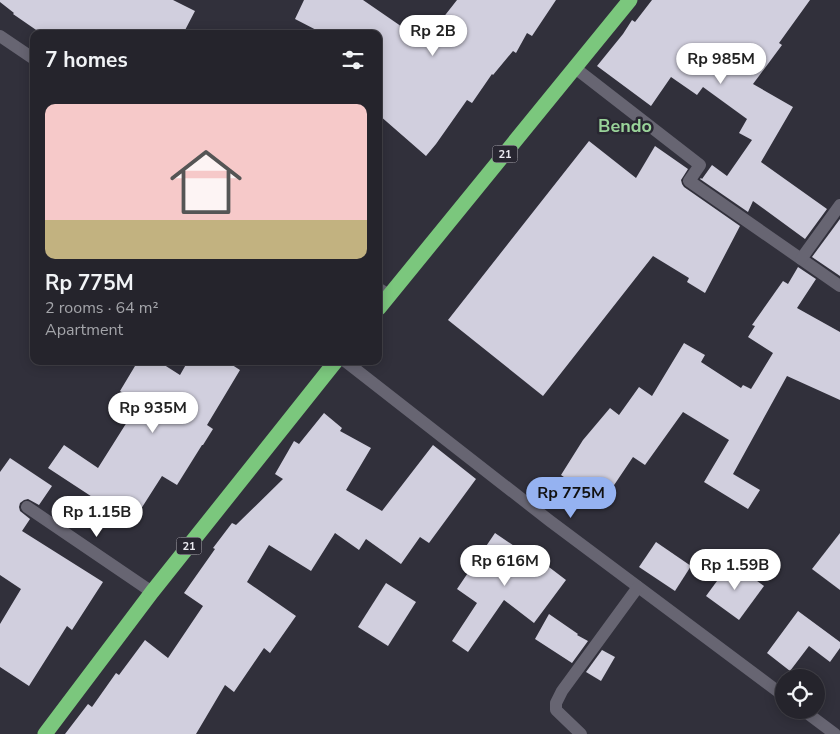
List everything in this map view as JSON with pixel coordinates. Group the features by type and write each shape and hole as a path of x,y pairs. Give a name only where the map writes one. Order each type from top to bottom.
{"highway":[{"name":"21","path":"384,292 575,68 630,0"},
{"name":"21","path":"45,734 152,592 333,365"}],"street":[{"path":"0,36 30,55"},
{"path":"575,68 700,165 689,182 840,286"},
{"path":"801,259 840,205"},
{"path":"350,365 550,521 775,689"},
{"path":"27,508 152,592"},
{"path":"581,734 559,714 556,710 556,703 562,691 638,587"},
{"path":"815,719 835,734"}],"building":[{"path":"0,0 173,0 195,11 185,30 36,30 13,14"},
{"path":"304,0 363,0 424,42 457,0 556,0 532,36 527,33 516,53 513,51 492,74 472,103 467,100 426,156 382,118 382,30 316,30 295,19"},
{"path":"652,0 810,0 779,43 782,45 753,84 793,107 761,162 827,209 805,239 753,201 748,212 700,179 702,179 712,165 727,176 752,140 739,133 747,119 703,87 697,95 671,77 651,106 597,66 632,20 635,22"},
{"path":"589,141 636,178 655,146 688,169 681,180 684,187 740,226 705,293 687,282 689,278 653,256 543,396 448,320"},
{"path":"840,219 840,276 812,257"},
{"path":"798,267 816,279 797,308 840,332 840,400 787,376 733,474 760,490 748,509 704,482 729,440 683,412 645,465 633,457 602,503 561,475 583,440 610,408 619,415 639,387 652,396 684,343 705,355 701,362 741,388 743,385 751,389 773,353 748,337 755,326 752,325 783,281 788,284"},
{"path":"136,365 164,365 180,375 186,365 232,365 240,370 207,425 213,429 177,485 162,476 132,523 48,468 64,445 98,468 139,403 120,391"},
{"path":"324,413 342,428 340,431 371,448 346,490 382,511 433,445 476,479 429,543 420,537 401,564 366,539 359,550 335,533 311,571 269,545 247,582 296,616 270,653 264,648 234,692 225,685 196,734 65,734 88,704 92,707 116,673 119,675 145,640 168,658 203,606 184,593 215,549 213,548 232,523 236,525 283,479 275,474 294,441 299,444"},
{"path":"10,458 52,486 39,505 28,499 20,503 20,511 30,519 22,531 103,582 72,630 67,626 29,686 0,667 0,624 21,589 0,575 0,472"},
{"path":"495,533 539,563 541,561 566,580 534,623 504,600 468,652 452,641 477,603 457,589"},
{"path":"840,533 840,590 812,569"},
{"path":"656,542 691,566 675,591 639,567"},
{"path":"731,562 764,586 739,620 706,596"},
{"path":"386,583 416,602 388,646 358,627"},
{"path":"798,611 840,642 840,648 830,662 809,646 792,669 787,669 767,653"},
{"path":"549,614 588,641 572,663 535,639"},
{"path":"602,650 615,657 601,681 586,672"}],"district":[{"name":"Bendo","path":"625,126"}]}
